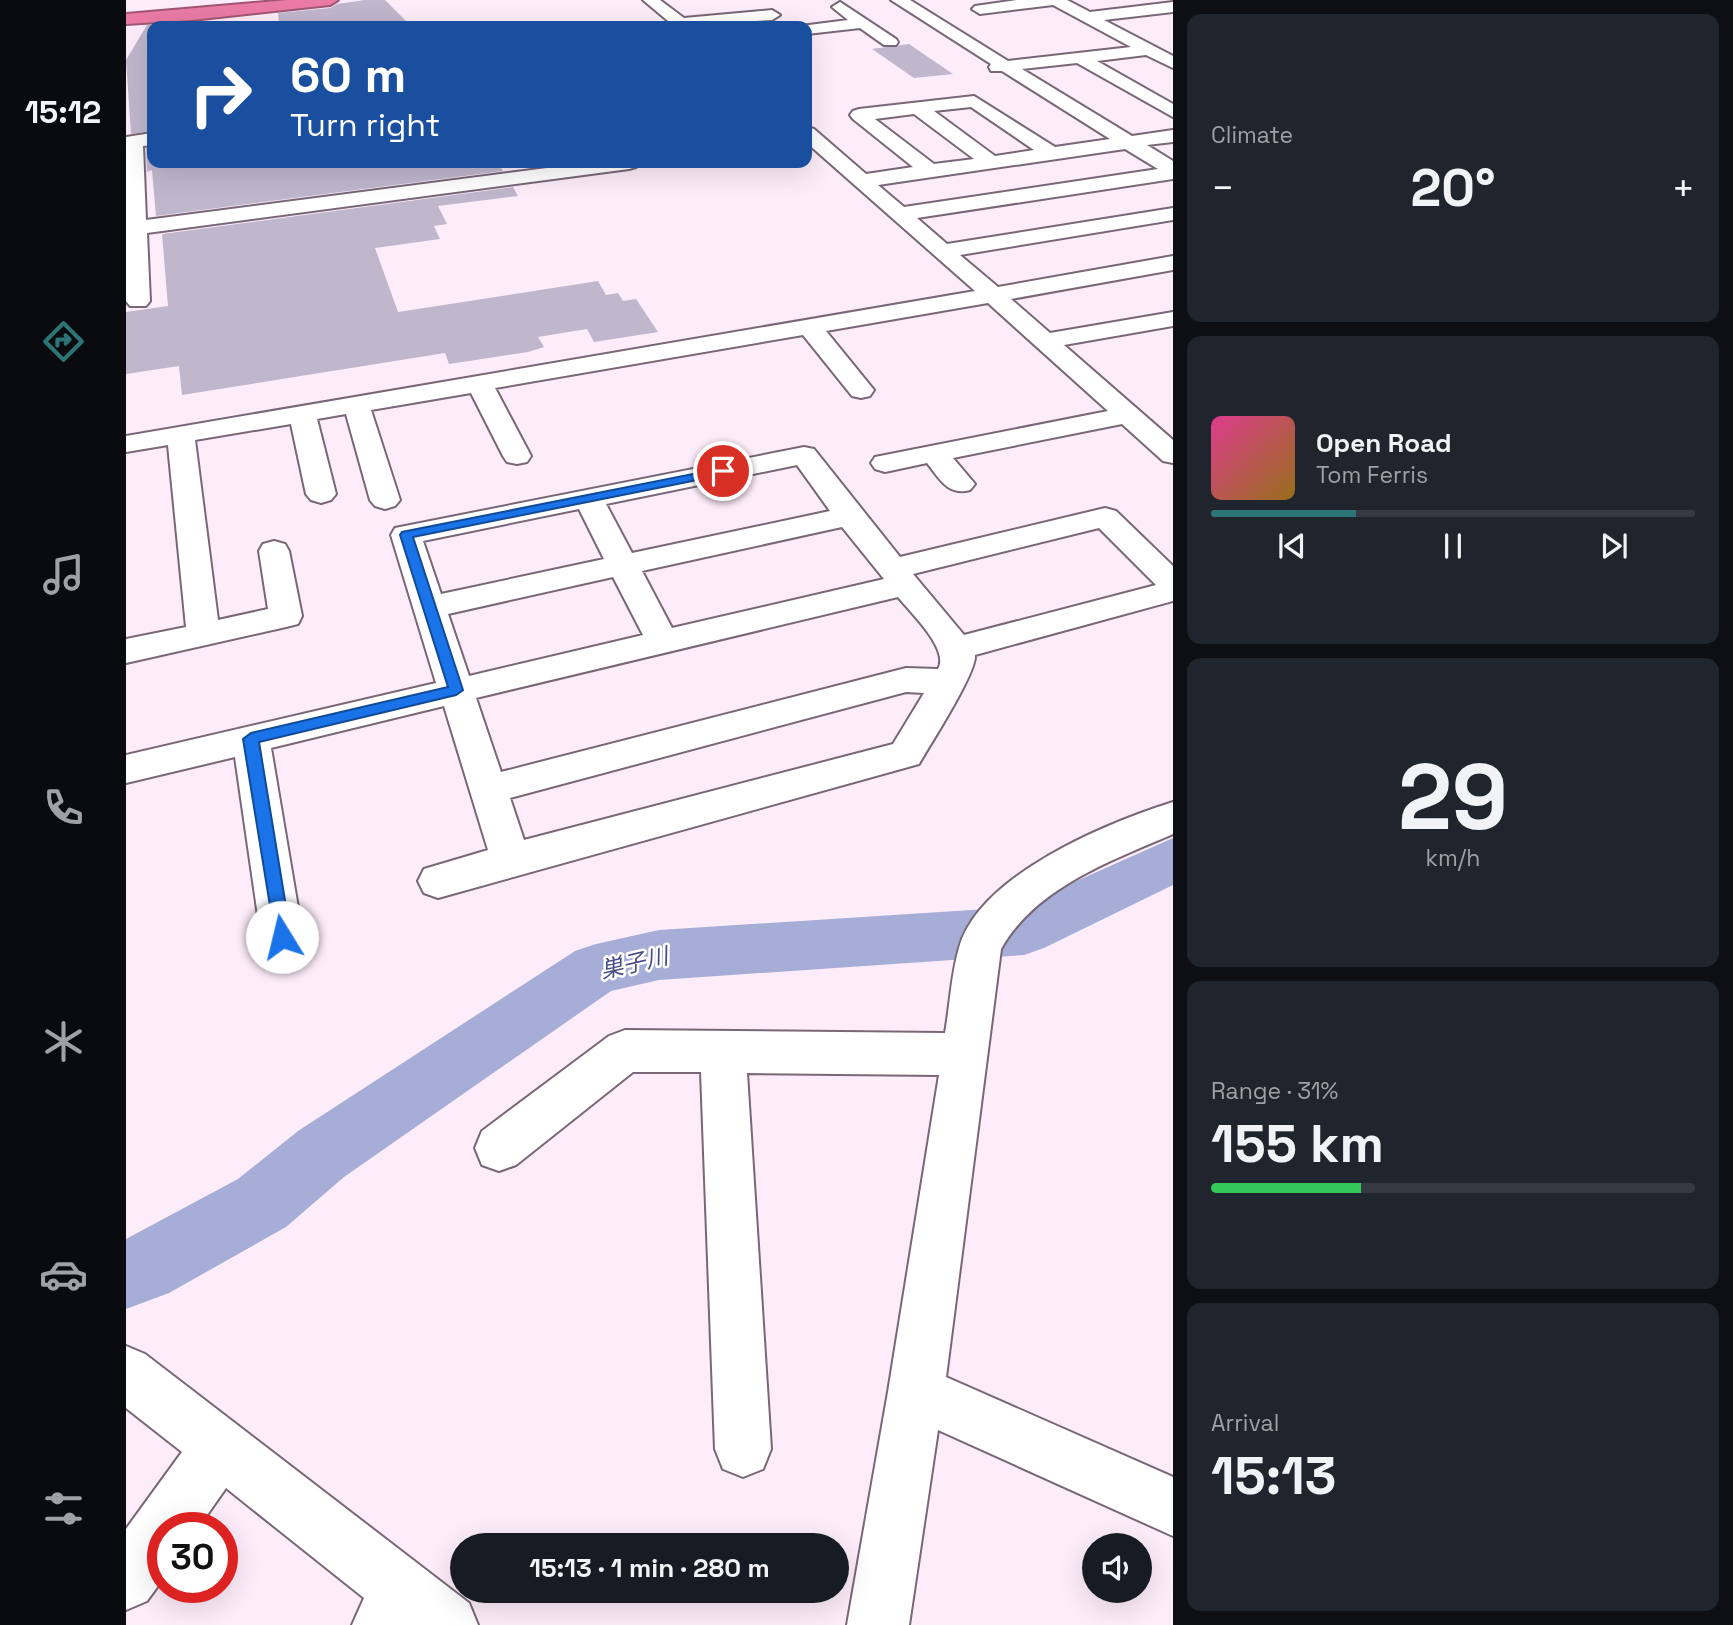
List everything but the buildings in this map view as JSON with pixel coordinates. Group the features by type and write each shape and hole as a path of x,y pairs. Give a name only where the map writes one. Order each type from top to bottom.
{"highway":[{"path":"126,13 276,0"},
{"path":"126,19 217,13 330,0"}],"street":[{"path":"651,0 677,21"},
{"path":"899,0 1173,172"},
{"path":"980,9 1055,0 1173,63"},
{"path":"839,7 890,42"},
{"path":"1086,17 1173,7"},
{"path":"919,12 940,10"},
{"path":"718,21 772,15"},
{"path":"812,28 863,23"},
{"path":"976,69 1173,50"},
{"path":"1080,58 1173,112"},
{"path":"930,171 859,115 974,101 1052,154"},
{"path":"918,108 991,162"},
{"path":"861,181 1173,136"},
{"path":"812,140 1046,341 1173,455"},
{"path":"137,141 138,301"},
{"path":"136,228 519,170 593,168"},
{"path":"899,214 1173,172"},
{"path":"942,251 1173,214"},
{"path":"126,444 1173,263"},
{"path":"1046,341 1173,320"},
{"path":"809,326 861,390"},
{"path":"479,382 517,456"},
{"path":"356,404 385,500"},
{"path":"302,414 321,494"},
{"path":"885,463 1128,415"},
{"path":"181,435 203,634"},
{"path":"934,453 960,484"},
{"path":"511,860 406,535 804,455 898,577 953,665"},
{"path":"588,498 663,642"},
{"path":"429,607 849,516"},
{"path":"126,769 663,642 1105,517 1173,584"},
{"path":"126,651 286,616 274,551"},
{"path":"488,790 906,680 1173,591"},
{"path":"438,881 906,754 953,665"},
{"path":"251,739 282,937"},
{"path":"878,1625 984,938 1021,896 1058,869 1173,817"},
{"path":"499,1149 625,1051 965,1054"},
{"path":"723,1051 743,1449"},
{"path":"126,1373 220,1447 411,1614"},
{"path":"916,1392 1173,1507"},
{"path":"174,1512 220,1447"},
{"path":"126,1580 147,1550"}],"waterway":[{"name":"巣子川","path":"126,1274 144,1268 262,1203 321,1154 596,969 659,955 1024,931 1173,860"}],"route":[{"path":"282,937 251,739 456,690 406,535 723,471"}]}
